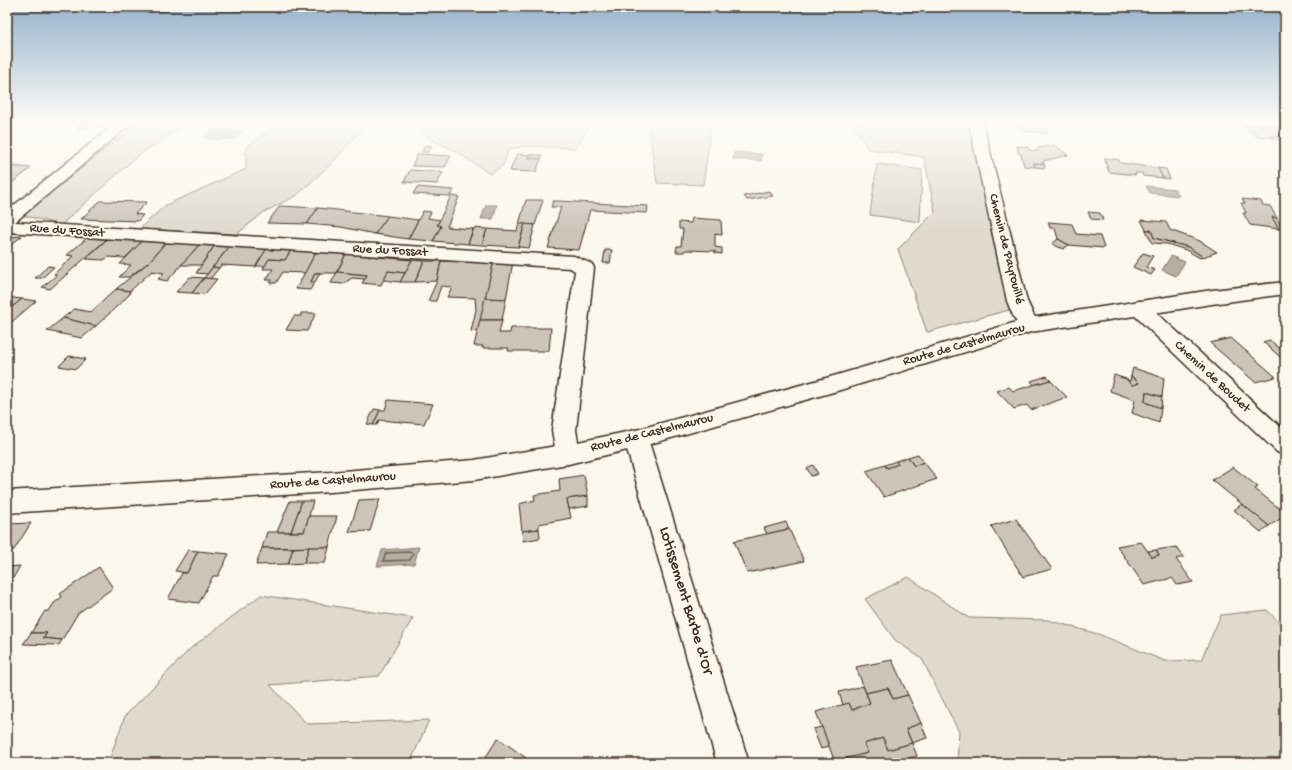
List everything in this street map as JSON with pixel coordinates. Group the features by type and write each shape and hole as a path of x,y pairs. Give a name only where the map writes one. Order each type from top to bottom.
{"street":[{"path":"7,220 81,159"},
{"name":"Chemin de Payrouillé","path":"984,159 1017,301 1024,317 1030,325"},
{"name":"Rue du Fossat","path":"7,227 574,262 585,268 564,430 568,454"},
{"name":"Route de Castelmaurou","path":"7,502 331,482 466,471 568,454 636,439 837,383 1030,325 1285,288"},
{"name":"Chemin de Boudet","path":"1139,308 1285,445"},
{"name":"Lotissement Barbe d'Or","path":"636,439 733,763"}],"shaded area":[{"path":"93,159 134,159 61,225 22,215"},
{"path":"246,159 336,159 296,196 264,212 237,234 139,229 166,205 246,169"},
{"path":"467,159 505,159 503,165 490,174"},
{"path":"653,159 707,159 703,185 657,183"},
{"path":"924,159 977,159 1009,310 927,332 898,249 935,212"},
{"path":"877,164 922,170 920,222 870,215"},
{"path":"908,577 969,618 1048,620 1098,634 1165,661 1201,660 1221,615 1267,610 1285,629 1285,763 957,763 959,732 922,659 895,640 865,599"},
{"path":"261,595 413,618 379,676 270,685 307,724 429,720 410,763 108,763 125,716 191,648"}],"water":[{"path":"733,159 761,159 761,161"},
{"path":"1146,186 1175,189 1179,196 1150,193"},
{"path":"486,205 497,205 493,219 481,219"},
{"path":"1171,256 1185,262 1176,276 1162,270"},
{"path":"419,547 414,564 377,566 382,550"}],"building":[{"path":"416,159 449,159 445,167 412,166"},
{"path":"515,159 541,159 536,172 510,171"},
{"path":"1022,159 1052,159 1043,161 1044,164 1034,163 1035,167 1024,166"},
{"path":"1104,159 1119,160 1120,163 1158,168 1163,178 1143,176 1142,173 1135,173 1136,175 1109,172"},
{"path":"1034,163 1044,164 1045,168 1035,167"},
{"path":"11,166 31,168 7,187 7,170"},
{"path":"1158,168 1166,169 1170,179 1163,178"},
{"path":"410,170 443,172 437,184 404,182"},
{"path":"417,187 454,190 450,196 413,194"},
{"path":"769,191 773,196 747,200 744,196"},
{"path":"451,196 459,197 447,227 473,229 468,244 433,241 441,226 437,225"},
{"path":"1242,199 1261,201 1263,205 1270,206 1277,218 1272,217 1279,229 1250,225 1243,213 1246,213 1241,203 1245,203"},
{"path":"526,200 543,200 535,225 519,224"},
{"path":"100,201 147,202 135,214 143,215 138,221 81,219"},
{"path":"553,201 648,206 647,213 590,210 579,250 548,248 561,207 551,207"},
{"path":"280,206 318,208 307,224 267,223"},
{"path":"318,208 388,216 375,234 341,227 307,224"},
{"path":"423,211 431,212 428,218 440,220 437,225 441,226 433,241 408,239"},
{"path":"1088,212 1100,213 1103,220 1091,219"},
{"path":"388,216 418,220 408,239 375,234"},
{"path":"1272,217 1277,218 1283,229 1279,229"},
{"path":"692,218 721,220 722,235 715,234 715,247 722,248 722,254 715,253 715,251 685,250 684,252 676,252 677,246 681,246 683,229 679,229 679,222 691,223"},
{"path":"1141,220 1166,222 1170,230 1200,241 1217,252 1203,257 1188,247 1154,238 1151,230 1146,230"},
{"path":"1048,222 1072,224 1076,234 1100,236 1104,248 1069,245 1058,239 1055,228 1050,228"},
{"path":"519,224 525,224 518,247 482,245 487,229 517,231"},
{"path":"525,224 535,225 529,248 518,247"},
{"path":"474,228 487,229 482,245 468,244"},
{"path":"1146,230 1151,230 1154,238 1188,247 1203,257 1200,258 1186,250 1167,244 1152,243"},
{"path":"22,236 7,248 7,237"},
{"path":"87,238 107,239 50,289 42,287 57,275 54,274 73,256 67,255"},
{"path":"107,239 142,241 125,258 108,257 104,260 86,259"},
{"path":"1058,239 1069,245 1063,249 1052,244"},
{"path":"142,241 166,242 149,262 129,277 119,277 131,265 120,264"},
{"path":"166,242 200,244 167,281 158,279 164,273 152,271 130,291 116,289 149,262"},
{"path":"200,244 215,245 201,265 181,265"},
{"path":"215,245 230,246 207,274 196,273"},
{"path":"230,246 267,248 256,267 221,265 219,268 213,267"},
{"path":"267,248 291,250 285,260 269,259 265,266 256,266"},
{"path":"291,250 316,252 305,273 283,272 276,283 270,283 272,280 266,280 273,269 263,269 269,259 285,260"},
{"path":"605,250 612,250 610,263 603,263"},
{"path":"316,252 346,254 336,273 315,273 311,282 315,282 310,290 296,289"},
{"path":"1143,253 1153,256 1146,267 1155,270 1151,275 1133,267"},
{"path":"346,254 412,260 405,273 388,271 381,285 362,283 367,275 337,272"},
{"path":"412,260 424,261 415,282 400,282"},
{"path":"424,261 441,261 437,281 415,282"},
{"path":"441,261 494,261 478,332 471,331 476,310 475,298 447,297 452,287 441,286 436,301 428,301 437,281"},
{"path":"494,261 513,262 506,299 485,298"},
{"path":"48,266 54,267 42,278 35,278"},
{"path":"213,267 219,268 210,279 204,278"},
{"path":"388,271 405,273 400,282 384,280"},
{"path":"337,272 367,275 365,279 352,278 343,284 331,283"},
{"path":"315,273 320,273 315,282 311,282"},
{"path":"190,277 204,278 192,293 176,292"},
{"path":"204,278 217,279 205,294 192,293"},
{"path":"116,289 130,291 129,295 96,326 63,318 74,309 91,312"},
{"path":"7,297 22,299 7,311"},
{"path":"485,298 506,299 502,320 480,320"},
{"path":"22,299 36,301 7,326 7,311"},
{"path":"301,313 316,313 307,331 286,330 294,316 301,316"},
{"path":"63,318 96,326 82,338 47,331"},
{"path":"480,320 502,320 499,333 510,333 511,328 551,328 549,351 508,351 509,348 482,348 483,346 474,346"},
{"path":"1231,338 1276,377 1255,382 1210,343"},
{"path":"1270,340 1285,353 1285,361 1263,342"},
{"path":"69,356 86,359 76,369 59,366"},
{"path":"1133,368 1164,378 1162,397 1146,392 1145,402 1161,408 1159,423 1132,413 1135,400 1110,391 1114,375 1126,379 1132,385 1139,383 1131,376"},
{"path":"1047,376 1050,380 1034,385 1031,381"},
{"path":"1131,376 1139,383 1132,385 1126,379 1130,381"},
{"path":"1050,380 1067,397 1031,410 1027,405 1014,409 997,391 1009,387 1013,391"},
{"path":"1146,392 1162,397 1161,408 1145,402"},
{"path":"388,400 433,404 424,424 379,420 377,425 373,425 380,410 385,410"},
{"path":"374,409 380,410 373,425 367,424"},
{"path":"918,454 924,462 914,466 908,457"},
{"path":"908,457 914,466 924,462 937,479 884,497 866,471 885,465 887,468 898,464 896,461"},
{"path":"896,461 898,464 887,468 885,465"},
{"path":"813,465 818,474 811,476 807,468"},
{"path":"1233,467 1258,487 1255,489 1285,513 1285,516 1269,526 1212,480"},
{"path":"584,475 588,496 567,499 571,518 539,524 539,529 522,531 519,504 535,500 534,495 560,491 559,479"},
{"path":"588,496 588,506 569,509 567,499"},
{"path":"380,499 370,531 349,532 359,500"},
{"path":"290,501 302,501 291,532 277,532"},
{"path":"302,501 313,501 304,532 291,532"},
{"path":"1242,504 1269,526 1261,532 1234,510"},
{"path":"309,516 337,516 329,547 262,548 267,532 304,532"},
{"path":"1016,519 1052,569 1023,577 991,526"},
{"path":"786,522 789,529 767,534 764,528"},
{"path":"31,523 14,550 7,551 7,524"},
{"path":"539,529 540,538 523,541 522,531"},
{"path":"789,529 804,561 747,573 734,541"},
{"path":"1141,542 1152,557 1159,555 1156,550 1176,547 1184,557 1176,559 1193,582 1177,585 1172,578 1144,585 1117,546"},
{"path":"309,547 329,547 325,563 304,563"},
{"path":"309,547 304,563 288,564 293,548"},
{"path":"262,548 293,548 288,564 256,565"},
{"path":"188,550 198,551 187,573 175,571"},
{"path":"1156,550 1159,555 1152,557 1148,551"},
{"path":"198,551 229,554 218,576 213,576 199,603 168,599 182,573 187,573"},
{"path":"20,566 7,589 7,567"},
{"path":"99,567 113,588 78,613 62,640 43,638 47,633 31,633 45,611 49,611 54,603 62,597 60,594"},
{"path":"31,633 47,633 43,638 62,640 59,645 23,644"},
{"path":"892,660 908,695 893,699 888,688 866,693 856,667"},
{"path":"863,686 870,703 852,710 849,703 843,705 839,692"},
{"path":"888,688 893,699 908,695 921,723 906,729 912,743 888,750 883,738 864,744 868,753 835,762 816,712 849,703 852,710 870,703 866,693"},
{"path":"921,723 927,738 912,743 906,729"},
{"path":"822,727 829,746 821,749 813,729"},
{"path":"498,738 526,758 505,763 482,763"},
{"path":"883,738 888,750 912,743 917,756 894,763 850,763 847,758 868,753 864,744"},
{"path":"526,758 526,763 505,763"}]}
